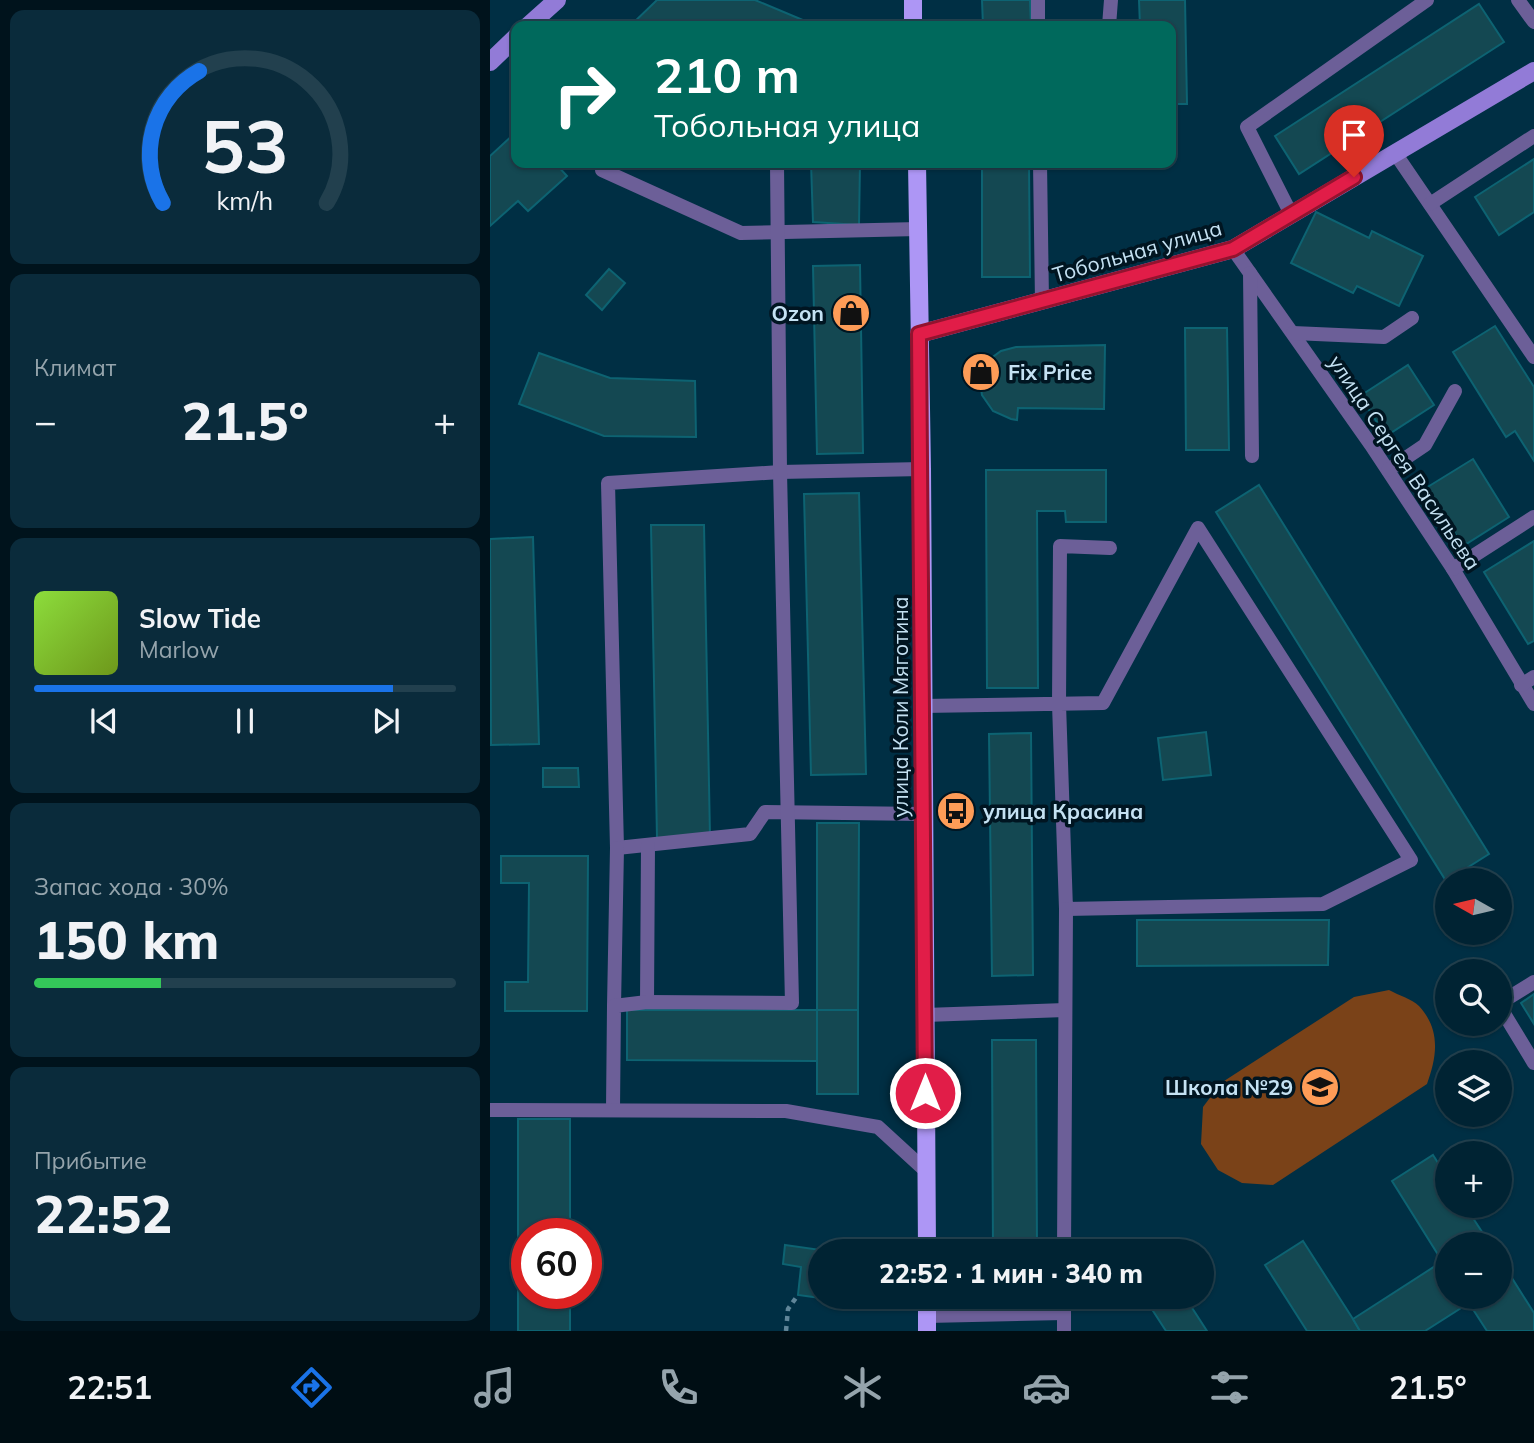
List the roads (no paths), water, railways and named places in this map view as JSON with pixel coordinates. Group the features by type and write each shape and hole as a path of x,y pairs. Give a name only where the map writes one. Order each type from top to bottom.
{"main road":[{"path":"912,0 913,21"},
{"name":"улица Коли Мяготина","path":"917,168 922,469 927,1239"}],"street":[{"path":"534,21 557,0"},
{"path":"490,62 511,42"},
{"name":"Тобольная улица","path":"919,334 1233,249 1534,71"}],"lane":[{"path":"1038,0 1038,21"},
{"path":"1109,21 1111,0"},
{"path":"1291,214 1247,127 1427,0"},
{"path":"1518,0 1534,22"},
{"path":"1430,204 1534,136"},
{"path":"1395,153 1534,357"},
{"path":"602,168 741,233 919,229"},
{"path":"614,1006 647,1002 792,1003 780,472 777,168"},
{"path":"1041,168 1042,301"},
{"name":"улица Сергея Васильева","path":"1233,249 1388,470 1528,681 1534,705"},
{"path":"1250,273 1252,456"},
{"path":"1293,333 1384,337 1412,318"},
{"path":"1388,470 1425,445 1455,391"},
{"path":"613,1109 617,848 608,483 780,472 922,469"},
{"path":"1453,569 1534,517"},
{"path":"922,706 1103,703 1198,528 1411,860 1323,904 1066,909"},
{"path":"1064,1239 1066,909 1059,704 1060,546 1110,548"},
{"path":"617,848 750,834 765,813 923,814"},
{"path":"647,1002 648,845"},
{"path":"1512,997 1534,982"},
{"path":"925,1015 1065,1010"},
{"path":"1512,1025 1534,1063"},
{"path":"490,1110 786,1111 878,1127 926,1171"},
{"path":"1064,1309 1064,1331"},
{"path":"927,1324 1064,1313"}],"place":[{"name":"Ozon","path":"851,313"},
{"name":"Fix Price","path":"981,372"},
{"name":"улица Красина","path":"956,811"},
{"name":"Школа №29","path":"1320,1087"}]}
